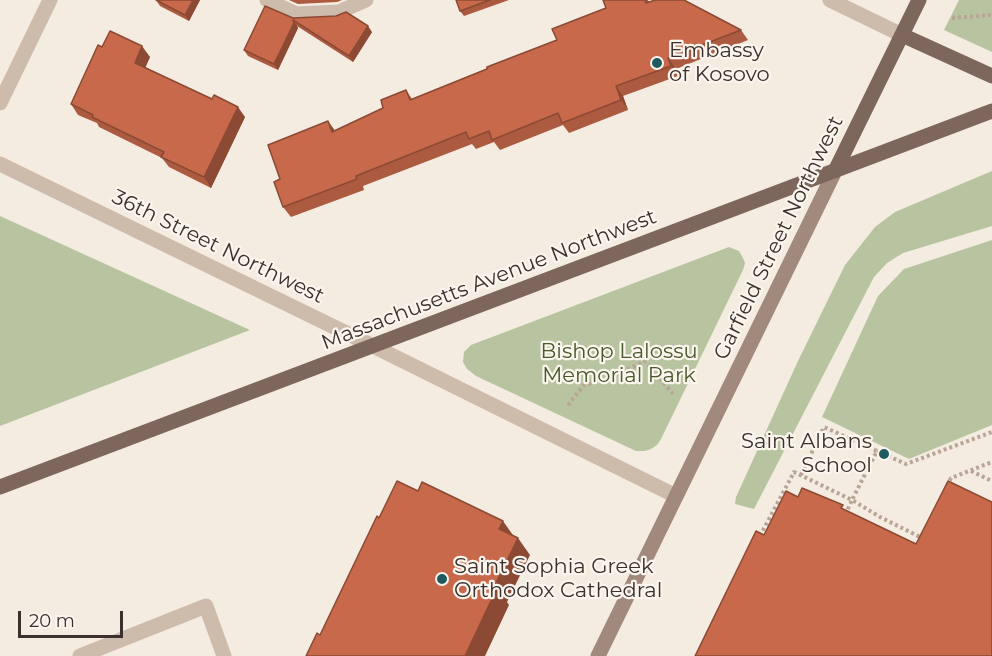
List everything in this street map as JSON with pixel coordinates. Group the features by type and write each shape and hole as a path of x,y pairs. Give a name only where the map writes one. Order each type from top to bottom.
{"main road":[{"name":"Garfield Street Northwest","path":"598,656 919,0"},
{"path":"902,35 992,76"},
{"name":"Massachusetts Avenue Northwest","path":"0,488 992,111"}],"street":[{"path":"0,103 50,0"},
{"path":"267,0 296,14 339,12 366,0"},
{"path":"830,0 902,35"},
{"name":"36th Street Northwest","path":"0,164 675,496"},
{"path":"80,656 206,606 224,656"}],"path":[{"path":"952,18 992,15"},
{"path":"568,405 584,385 608,379 645,361 673,394"},
{"path":"801,475 824,427 906,464 992,432"},
{"path":"844,516 877,451"},
{"path":"946,488 951,478 992,462"},
{"path":"970,470 992,481"},
{"path":"756,544 794,472 929,541"}],"green space":[{"path":"959,0 992,0 992,52 944,30"},
{"path":"992,171 992,226 903,253 887,263 874,277 754,509 735,504 736,497 798,361 845,265 875,227 895,212"},
{"path":"0,216 250,330 0,426"},
{"path":"992,240 992,425 909,459 822,417 878,296 904,269"},
{"name":"Bishop Lalossu Memorial Park","path":"729,247 739,251 745,263 743,270 661,439 651,449 636,451 476,376 467,369 463,362 464,352 471,345"}],"building":[{"path":"156,0 193,0 185,15"},
{"path":"456,0 490,0 460,11"},
{"path":"603,0 645,0 646,3 655,0 684,0 741,30 668,58 671,66 616,86 621,100 562,123 558,113 492,140 489,131 469,139 466,132 356,176 357,179 283,207 274,182 280,179 268,145 328,121 332,132 383,108 381,100 406,90 410,100 557,40 552,29 606,8"},
{"path":"265,6 293,18 336,16 346,12 368,26 349,56 293,20 294,23 274,64 244,50"},
{"path":"110,31 142,46 135,63 212,99 214,95 238,107 204,177 161,157 164,152 92,117 93,115 71,104 98,45 102,47"},
{"name":"Saint Sophia Greek Orthodox Cathedral","path":"397,481 418,491 422,482 503,521 499,529 518,538 494,587 497,588 465,656 306,656 317,633 320,635 377,516 379,518"},
{"path":"948,481 992,502 992,656 695,656 756,531 764,535 786,491 798,497 802,488 843,505 841,508 916,544"}],"place":[{"name":"Embassy of Kosovo","path":"657,63"},
{"name":"Saint Albans School","path":"884,454"},
{"name":"Saint Sophia Greek Orthodox Cathedral","path":"442,579"}]}
